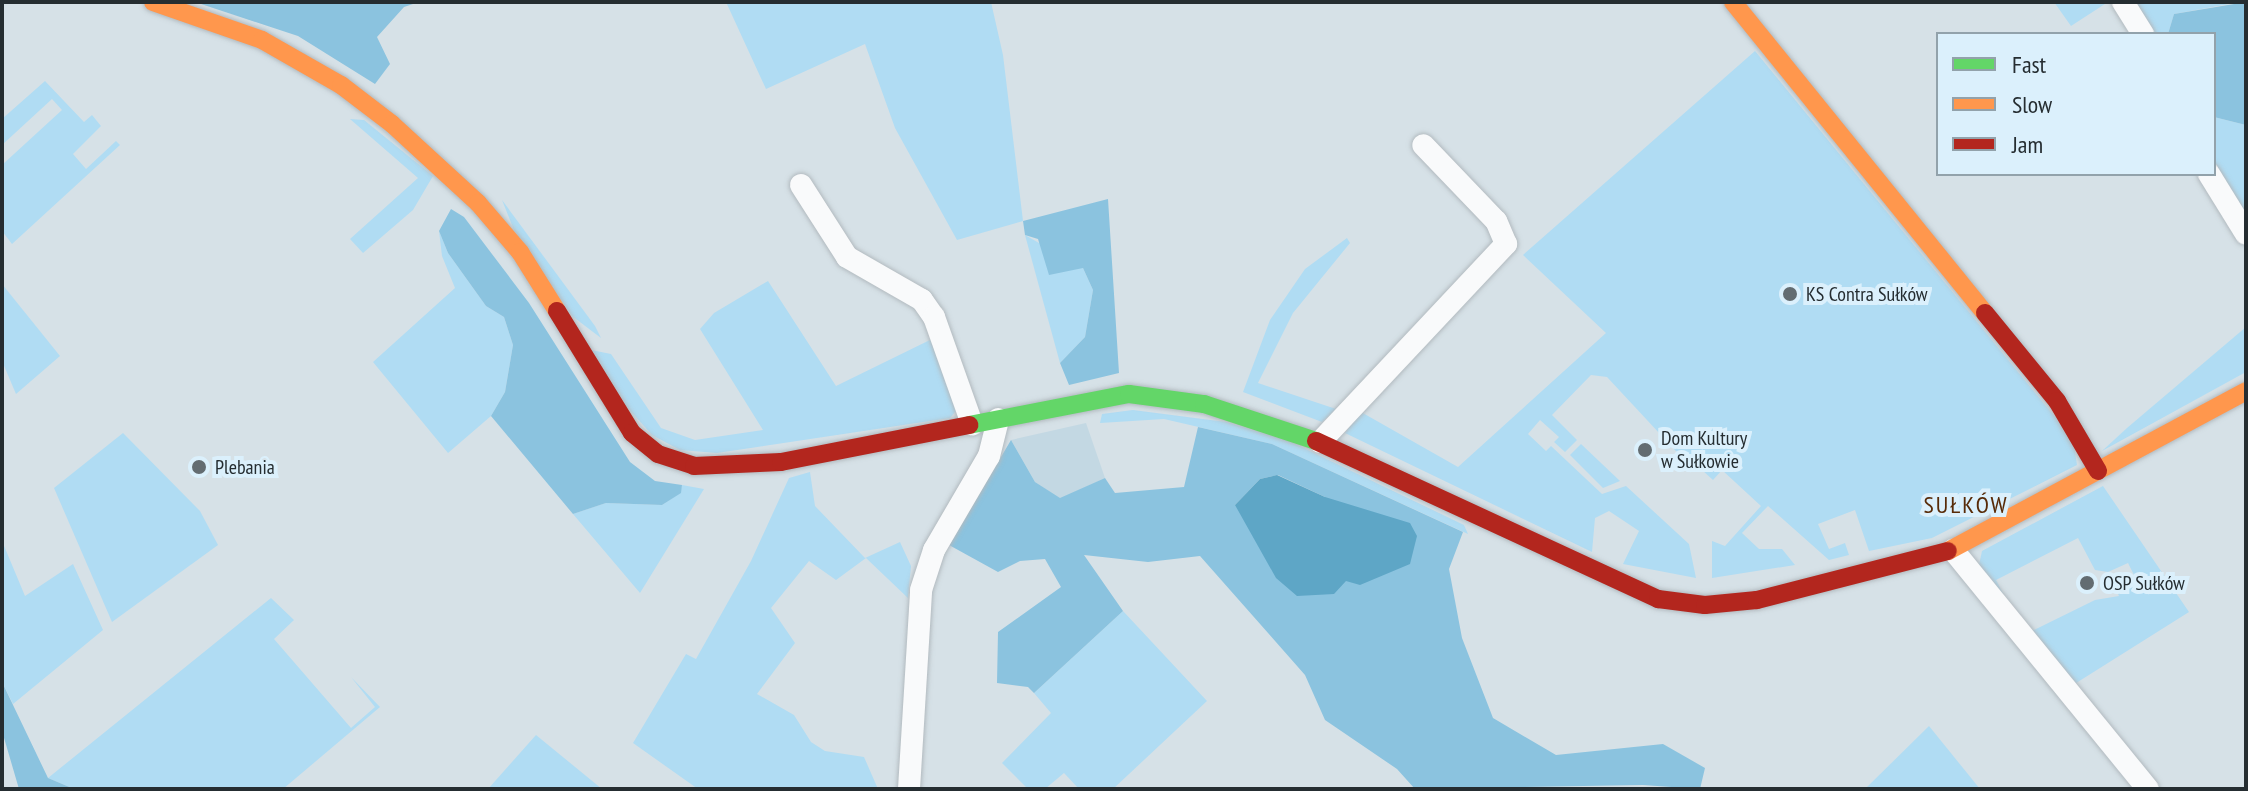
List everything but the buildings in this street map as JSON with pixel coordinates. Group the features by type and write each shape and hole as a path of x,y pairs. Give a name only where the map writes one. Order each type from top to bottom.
{"street":[{"path":"153,2 262,40 314,68 436,164 520,252 632,433 658,454 694,466 781,462 1129,394 1204,404 1320,442 1658,599 1705,605 1757,600 1953,550 2246,391"},
{"path":"1733,2 2057,401 2098,471"},
{"path":"2123,2 2142,32"},
{"path":"1320,442 1506,244 1496,221 1423,145"},
{"path":"2210,176 2246,234"},
{"path":"801,185 847,257 900,286 928,309 972,424"},
{"path":"909,789 921,590 934,550 989,456 998,419"},
{"path":"1953,550 2148,789"}],"shaded area":[{"path":"195,2 419,2 404,7 377,37 390,64 375,84 298,36"},
{"path":"726,2 991,2 1003,55 1023,221 957,240 895,128 865,44 766,89"},
{"path":"2054,2 2108,2 2071,26"},
{"path":"2132,2 2240,2 2174,14 2169,32 2152,32"},
{"path":"2246,2 2246,125 2216,118 2216,32 2169,32 2174,14"},
{"path":"1755,51 2073,439 2077,465 1932,538 1869,551 1855,510 1818,524 1829,549 1845,543 1849,555 1829,560 1768,506 1742,533 1759,549 1782,549 1795,565 1712,578 1712,541 1725,546 1761,506 1722,470 1713,480 1691,460 1687,463 1607,377 1591,375 1552,415 1577,440 1565,452 1554,442 1559,437 1540,420 1528,434 1546,451 1551,446 1602,494 1626,486 1689,544 1696,578 1623,564 1639,531 1609,511 1595,518 1592,552 1345,433 1361,412 1458,467 1606,333 1523,255"},
{"path":"45,81 84,122 92,115 101,126 73,154 86,169 116,141 120,145 12,244 2,231 2,165 62,110 52,99 2,145 2,119"},
{"path":"2216,118 2246,125 2246,222 2216,164"},
{"path":"350,119 364,120 433,176 413,210 363,253 350,239 418,178"},
{"path":"1108,199 1119,373 1069,385 1060,363 1085,337 1093,290 1083,268 1049,275 1038,239 1025,235 1023,221"},
{"path":"502,200 601,338 572,316 514,230"},
{"path":"451,209 464,217 529,303 630,462 655,481 682,485 681,493 662,505 606,503 573,514 491,416 505,392 513,345 504,317 486,306 448,253 439,231"},
{"path":"439,231 448,253 486,306 504,317 513,345 505,392 491,416 448,453 373,362 455,288 442,256"},
{"path":"1025,235 1083,268 1093,290 1085,337 1060,363"},
{"path":"1347,238 1350,243 1293,313 1258,383 1336,409 1322,422 1243,392 1270,320 1305,269"},
{"path":"768,281 836,386 934,338 960,406 950,418 717,453 680,450 652,435 627,407 591,350 611,354 661,428 695,440 763,430 700,329 714,313"},
{"path":"2,284 60,356 16,394 2,361"},
{"path":"2246,327 2246,372 2102,451 2127,428"},
{"path":"1133,410 1226,422 1289,441 1464,525 1468,534 1272,444 1164,419 1100,423 1102,414"},
{"path":"1086,423 1105,478 1060,499 1035,482 1011,440"},
{"path":"1198,427 1272,444 1463,532 1449,569 1462,638 1493,718 1556,755 1663,744 1705,768 1700,789 1643,785 1415,789 1397,769 1325,720 1305,675 1200,556 1148,562 1084,555 1123,611 1034,693 1028,687 997,683 998,632 1061,587 1045,559 1020,561 998,572 949,545 1011,440 1035,482 1060,498 1105,478 1115,493 1184,487","holes":["1278,475 1325,497 1235,505 1260,479"]},
{"path":"123,433 200,511 218,545 112,622 54,488"},
{"path":"1581,444 1620,481 1603,488 1570,455"},
{"path":"810,472 815,506 865,558 900,542 911,566 908,598 866,558 836,580 809,561 771,608 795,643 757,694 794,715 811,742 825,751 864,757 878,789 698,789 633,743 686,654 696,659 751,561 789,478"},
{"path":"1277,475 1325,497 1410,523 1417,536 1410,564 1360,585 1346,581 1334,594 1297,596 1276,578 1235,505 1260,479"},
{"path":"682,485 704,489 640,593 573,514 606,503 662,505 680,493"},
{"path":"2103,486 2189,612 2073,685 2030,632 2095,600 2119,596 2114,585 2134,575 2128,563 2108,572 2095,570 2078,538 1996,580 2012,611 1978,570 1982,551"},
{"path":"2,541 25,596 73,564 103,630 13,704 2,682"},
{"path":"271,598 294,620 274,639 351,728 375,707 351,677 380,707 283,789 74,789 48,778"},
{"path":"1123,611 1207,701 1113,789 1079,789 1064,773 1045,789 1028,789 1002,763 1051,713 1034,693"},
{"path":"2,682 48,778 74,789 19,789 2,731"},
{"path":"1929,726 1980,789 1865,789"},
{"path":"536,735 602,789 488,789"}],"traffic: fast":[{"path":"969,425 1129,394 1204,404 1316,441"}],"traffic: slow":[{"path":"153,2 262,40 341,85 392,124 478,203 520,252 557,311"},
{"path":"1733,2 1985,313"},
{"path":"1948,551 2246,391"}],"traffic: jam":[{"path":"557,311 632,433 658,454 694,466 781,462 969,425"},
{"path":"1985,313 2057,401 2098,471"},
{"path":"1316,441 1658,599 1705,605 1757,600 1948,551"}],"place":[{"name":"KS Contra Sułków","path":"1790,294"},
{"name":"Dom Kultury w Sułkowie","path":"1645,450"},
{"name":"Plebania","path":"199,467"},
{"name":"OSP Sułków","path":"2087,583"}],"district":[{"name":"SUŁKÓW","path":"1966,505"}]}
